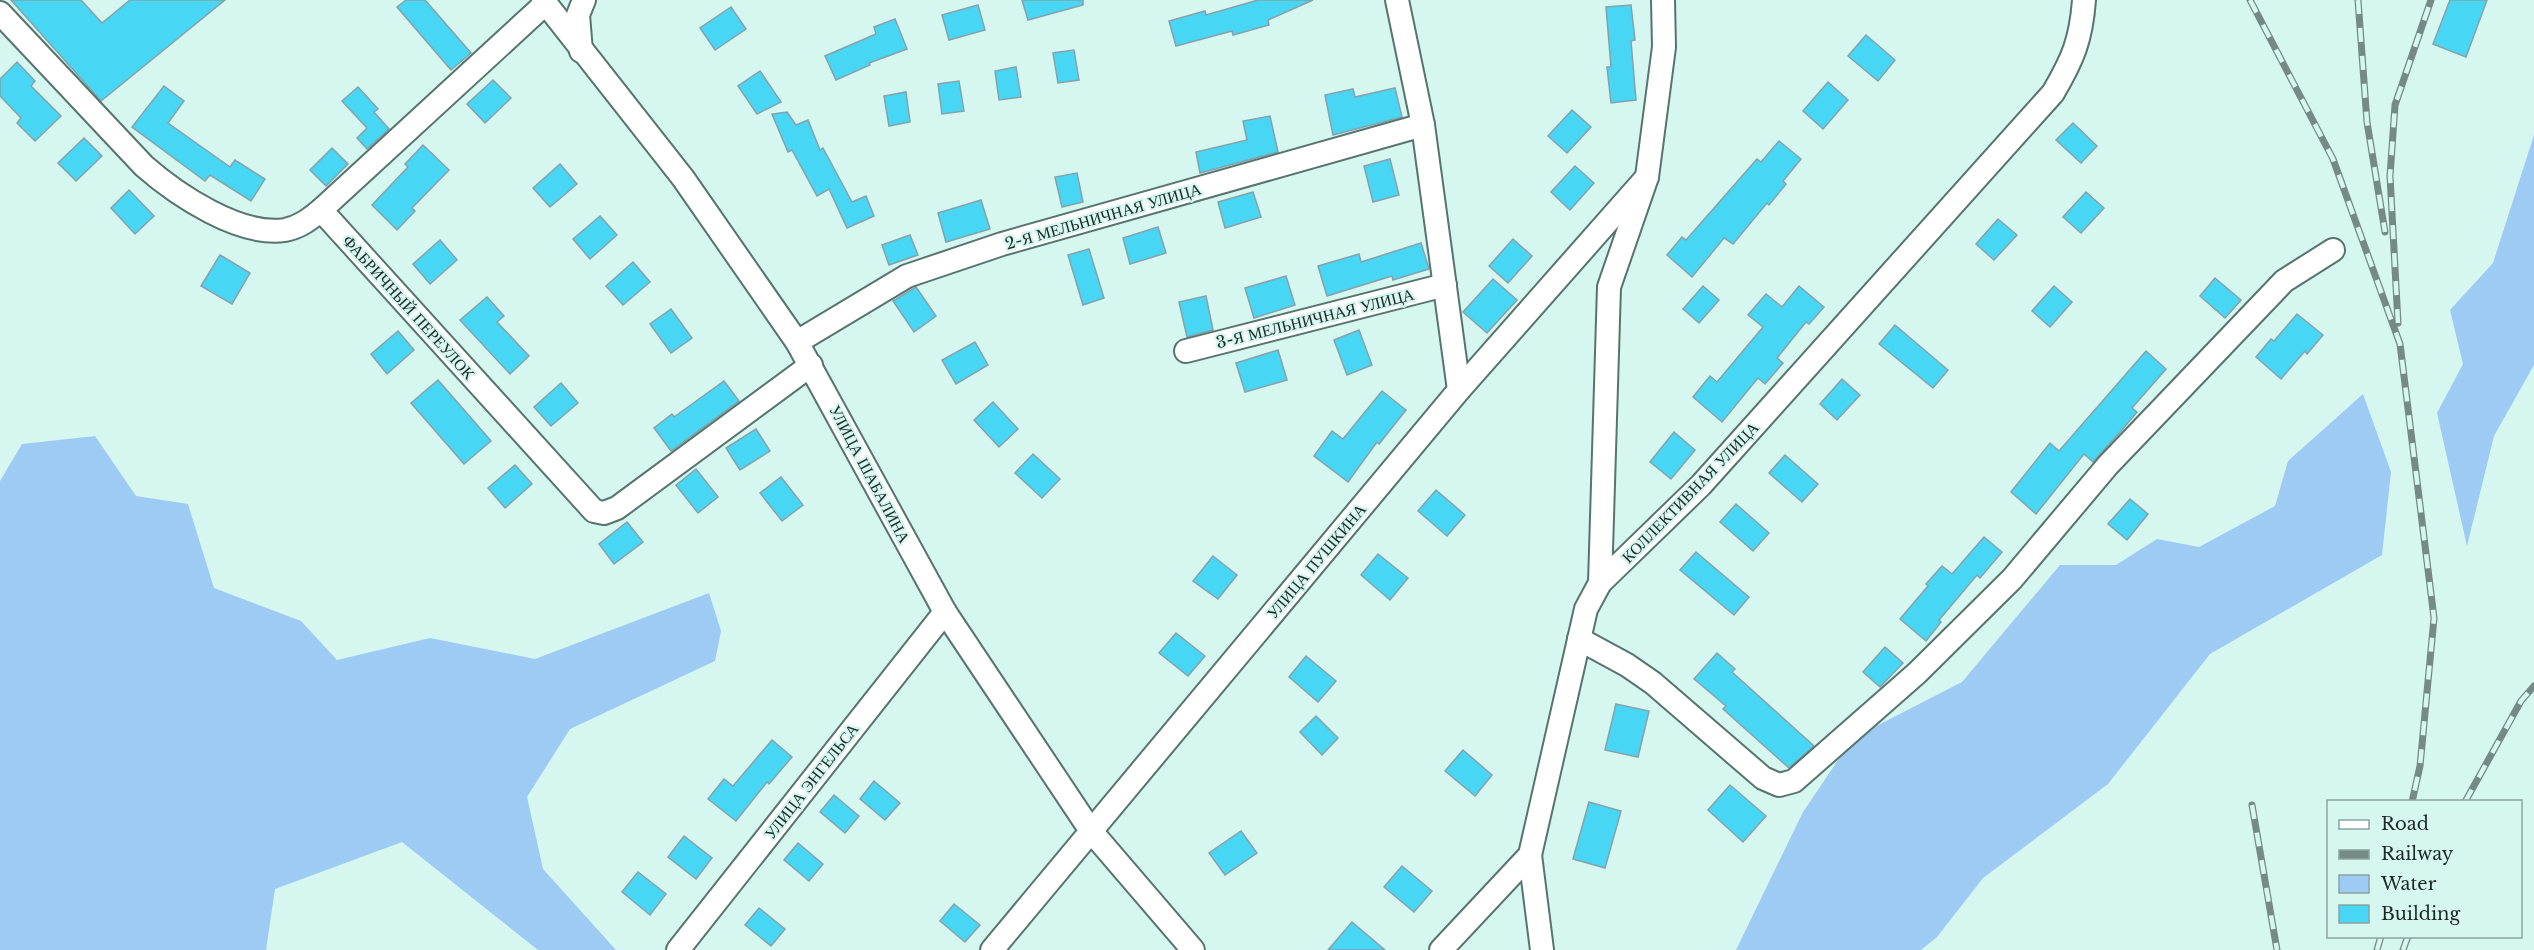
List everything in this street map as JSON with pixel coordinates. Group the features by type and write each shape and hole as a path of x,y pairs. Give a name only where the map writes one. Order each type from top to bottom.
{"street":[{"path":"581,51 578,15 584,0"},
{"path":"1397,0 1423,125 1459,390"},
{"path":"1600,583 1609,287 1647,177 1664,47 1663,0"},
{"name":"КОЛЛЕКТИВНАЯ УЛИЦА","path":"1530,855 1586,609 1600,583 1701,485 2054,93 2072,60 2082,23 2084,0"},
{"path":"0,13 144,166 159,179 233,222 258,230 284,230 303,224 321,210 544,2"},
{"name":"УЛИЦА ШАБАЛИНА","path":"544,2 683,178 797,342 945,612 1091,831 1193,950"},
{"name":"2-Я МЕЛЬНИЧНАЯ УЛИЦА","path":"797,342 907,276 1002,244 1423,125"},
{"name":"УЛИЦА ПУШКИНА","path":"992,950 1459,390 1647,177"},
{"name":"ФАБРИЧНЫЙ ПЕРЕУЛОК","path":"321,210 594,511 604,513 617,508 811,365"},
{"path":"1579,639 1627,665 1653,683 1763,778 1779,785 1794,781 1917,673 2012,579 2108,465 2284,281 2333,250"},
{"name":"3-Я МЕЛЬНИЧНАЯ УЛИЦА","path":"1186,351 1445,285"},
{"name":"УЛИЦА ЭНГЕЛЬСА","path":"678,950 945,612"},
{"path":"1442,950 1530,855"},
{"path":"1530,855 1542,950"}],"water":[{"path":"2534,135 2534,365 2494,436 2467,546 2437,413 2463,364 2450,310 2493,263"},
{"path":"2363,394 2391,472 2382,555 2210,654 2108,784 1983,878 1937,937 1921,950 1736,950 1803,812 1853,738 1962,682 2060,565 2116,565 2157,539 2199,547 2275,506 2288,461"},
{"path":"95,436 136,496 188,504 214,588 301,621 337,660 430,638 535,659 709,593 721,631 715,661 570,729 527,797 543,869 616,950 538,950 402,842 275,889 266,950 0,950 0,481 22,444"}],"building":[{"path":"11,0 81,0 102,23 130,0 225,0 101,101"},
{"path":"406,0 425,0 471,53 451,70 397,7"},
{"path":"1022,0 1083,0 1083,5 1028,20"},
{"path":"1258,0 1313,0 1268,20 1269,25 1233,35 1232,31 1176,46 1169,21 1205,11 1206,15"},
{"path":"2450,0 2487,0 2466,57 2433,44"},
{"path":"978,5 985,30 949,40 942,15"},
{"path":"1631,5 1635,40 1631,41 1636,100 1611,103 1607,67 1611,67 1606,7"},
{"path":"731,7 746,29 715,50 700,28"},
{"path":"895,19 907,49 869,63 870,65 836,80 825,56 876,34 874,27"},
{"path":"1866,35 1895,60 1878,81 1848,56"},
{"path":"1074,50 1079,80 1058,83 1053,53"},
{"path":"17,62 35,81 31,86 61,116 35,141 17,123 21,118 0,96 0,79"},
{"path":"1016,67 1021,97 999,100 995,71"},
{"path":"760,71 781,102 757,114 738,86"},
{"path":"493,80 511,98 485,123 467,104"},
{"path":"959,81 964,111 942,114 938,84"},
{"path":"1828,82 1848,100 1823,129 1803,111"},
{"path":"164,86 184,101 168,123 230,167 235,160 265,179 251,201 210,175 205,181 132,127"},
{"path":"358,87 378,109 374,112 389,129 367,149 357,138 367,128 342,101"},
{"path":"1395,88 1402,117 1333,135 1325,95 1353,89 1355,97"},
{"path":"906,92 910,122 889,126 884,96"},
{"path":"1572,110 1591,127 1567,153 1548,136"},
{"path":"787,112 796,125 808,120 820,150 823,148 852,202 866,196 874,216 847,228 829,189 817,196 792,150 788,152 772,114"},
{"path":"1270,116 1278,152 1200,173 1196,152 1247,140 1243,121"},
{"path":"2073,123 2097,146 2081,163 2056,140"},
{"path":"84,138 102,156 76,181 58,163"},
{"path":"1779,141 1801,159 1783,181 1786,184 1733,244 1724,238 1692,277 1667,255 1682,237 1686,240 1757,159 1761,162"},
{"path":"423,145 449,170 412,208 415,211 397,230 372,205 408,167 405,164"},
{"path":"332,148 348,164 326,186 310,170"},
{"path":"1390,159 1399,195 1373,202 1364,166"},
{"path":"560,164 577,184 550,207 533,188"},
{"path":"1575,166 1594,183 1570,210 1551,192"},
{"path":"1077,173 1083,202 1062,207 1055,177"},
{"path":"129,190 154,216 135,234 111,208"},
{"path":"1253,192 1261,217 1225,228 1218,202"},
{"path":"2086,192 2104,208 2081,233 2063,217"},
{"path":"981,200 990,229 946,242 938,213"},
{"path":"600,216 617,235 590,259 573,239"},
{"path":"1998,219 2017,235 1994,260 1976,244"},
{"path":"1158,227 1166,253 1130,264 1123,238"},
{"path":"910,235 918,255 889,265 882,245"},
{"path":"1513,239 1532,256 1508,283 1489,266"},
{"path":"440,240 457,260 430,284 413,264"},
{"path":"1421,243 1429,269 1393,280 1392,276 1327,296 1318,266 1359,254 1361,262"},
{"path":"1089,249 1104,298 1083,305 1068,255"},
{"path":"220,255 250,273 232,304 201,286"},
{"path":"633,262 650,282 623,305 606,286"},
{"path":"1286,276 1295,305 1254,318 1245,288"},
{"path":"2215,278 2241,300 2225,318 2200,296"},
{"path":"1493,279 1517,300 1487,333 1463,312"},
{"path":"1703,286 1719,300 1699,323 1683,309"},
{"path":"1799,286 1824,307 1809,324 1806,322 1777,358 1783,363 1765,384 1758,378 1722,422 1693,397 1710,376 1717,382 1763,327 1748,315 1766,294 1782,307"},
{"path":"2054,286 2072,302 2050,327 2032,311"},
{"path":"916,287 936,316 914,332 893,301"},
{"path":"1206,296 1213,330 1187,337 1179,302"},
{"path":"487,297 504,316 497,322 529,356 510,374 460,320"},
{"path":"671,309 692,338 671,353 650,324"},
{"path":"2297,314 2323,335 2307,354 2305,351 2281,379 2256,357 2271,339 2274,341"},
{"path":"1895,325 1948,370 1933,388 1879,344"},
{"path":"1359,330 1372,365 1347,375 1334,340"},
{"path":"398,331 414,350 387,374 371,354"},
{"path":"975,342 988,365 956,384 942,360"},
{"path":"1278,350 1287,380 1245,392 1236,363"},
{"path":"2146,351 2166,369 2132,408 2137,412 2093,462 2084,454 2036,514 2011,492 2050,443 2059,451"},
{"path":"1842,379 1860,395 1837,420 1820,404"},
{"path":"438,380 491,441 464,464 411,403"},
{"path":"724,381 739,401 671,451 654,428 672,414 674,417"},
{"path":"561,383 578,403 551,426 534,407"},
{"path":"1382,391 1406,410 1379,444 1377,442 1348,482 1314,456 1332,431 1343,439"},
{"path":"993,402 1018,429 999,447 974,420"},
{"path":"756,429 770,451 740,470 726,448"},
{"path":"1674,432 1695,450 1671,479 1650,462"},
{"path":"1033,454 1060,479 1042,498 1015,473"},
{"path":"1785,455 1818,484 1802,502 1769,473"},
{"path":"515,465 532,484 505,508 488,488"},
{"path":"696,469 718,497 698,513 676,485"},
{"path":"781,477 803,505 782,521 760,493"},
{"path":"1436,490 1465,515 1447,536 1418,511"},
{"path":"2130,499 2148,514 2127,540 2108,524"},
{"path":"1736,504 1769,533 1753,551 1720,522"},
{"path":"627,522 643,542 614,564 599,544"},
{"path":"1984,537 2002,552 1980,578 1977,575 1939,620 1941,622 1926,641 1900,619 1942,566 1952,574"},
{"path":"1696,552 1749,597 1734,615 1680,570"},
{"path":"1378,554 1408,578 1390,600 1361,575"},
{"path":"1213,556 1237,575 1218,599 1193,581"},
{"path":"1176,633 1205,656 1188,676 1159,653"},
{"path":"1885,647 1903,663 1880,687 1863,672"},
{"path":"1717,653 1735,669 1732,672 1814,746 1789,768 1723,709 1726,706 1694,679"},
{"path":"1306,656 1336,681 1318,702 1289,677"},
{"path":"1616,704 1649,711 1638,757 1605,750"},
{"path":"1316,716 1338,738 1322,755 1300,732"},
{"path":"772,740 792,757 769,784 767,782 736,821 708,799 724,779 733,786"},
{"path":"1463,750 1492,775 1475,796 1445,771"},
{"path":"874,781 900,803 885,820 860,799"},
{"path":"1730,785 1766,816 1743,842 1708,810"},
{"path":"834,795 859,816 845,833 820,812"},
{"path":"1589,802 1621,811 1605,868 1573,859"},
{"path":"1241,831 1257,853 1225,875 1209,853"},
{"path":"684,836 712,858 696,879 668,857"},
{"path":"798,843 823,864 809,881 784,860"},
{"path":"1402,866 1432,891 1414,912 1384,887"},
{"path":"638,872 666,894 650,915 622,892"},
{"path":"954,904 980,925 965,942 940,921"},
{"path":"759,908 785,929 771,946 745,925"},
{"path":"1352,922 1385,950 1328,950"}],"railway":[{"path":"2250,0 2333,159 2400,344 2434,618 2420,766 2412,800"},
{"path":"2358,0 2367,122 2385,232"},
{"path":"2398,323 2390,176 2395,105 2431,0"},
{"path":"2466,800 2521,701 2534,686"},
{"path":"2252,805 2277,950"},
{"path":"2377,950 2380,938"},
{"path":"2403,950 2407,938"}]}
